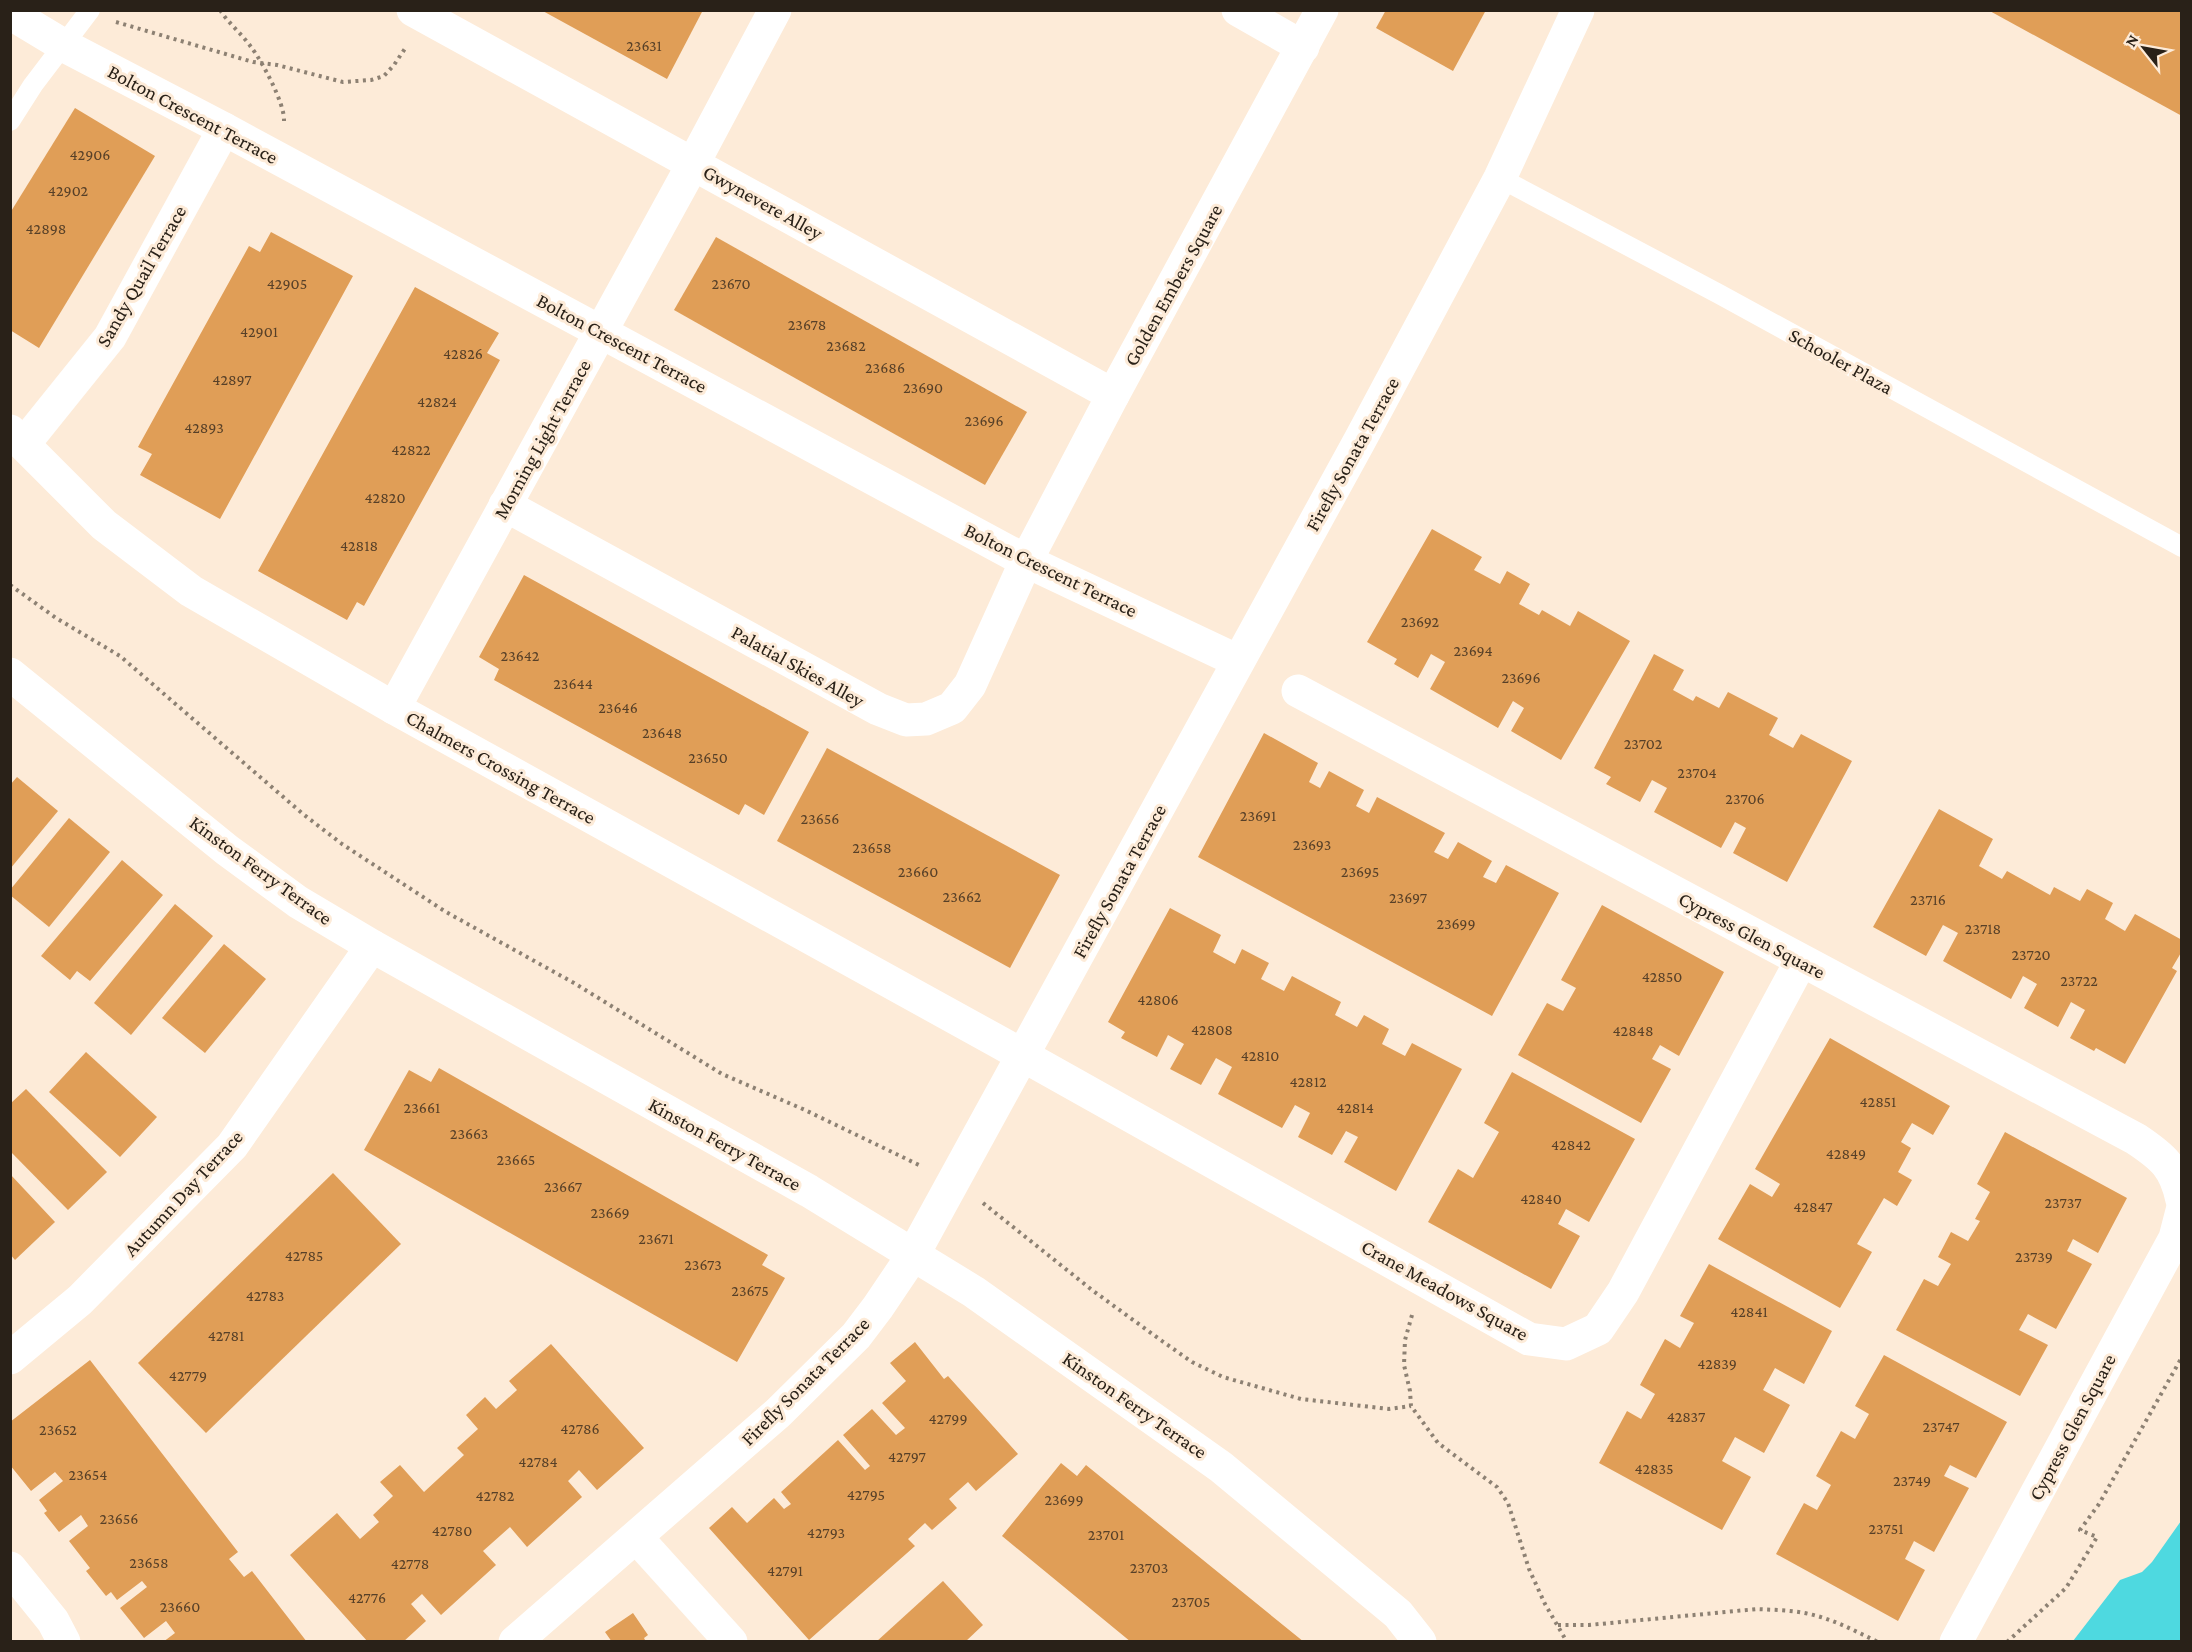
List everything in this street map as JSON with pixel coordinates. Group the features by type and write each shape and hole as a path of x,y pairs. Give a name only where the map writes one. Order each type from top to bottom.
{"street":[{"name":"Morning Light Terrace","path":"394,708 693,164 775,10"},
{"path":"1238,10 1303,47"},
{"name":"Golden Embers Square","path":"1026,561 1113,395 1322,10"},
{"name":"Firefly Sonata Terrace","path":"514,1641 637,1538 778,1413 856,1336 913,1255 1360,440 1500,178 1578,10"},
{"name":"Bolton Crescent Terrace","path":"10,13 63,45 269,153 1026,561 1238,661"},
{"name":"Gwynevere Alley","path":"417,13 1113,395"},
{"name":"Sandy Quail Terrace","path":"17,437 110,337 224,129"},
{"name":"Chalmers Crossing Terrace","path":"17,437 104,525 191,591 394,708 1024,1056"},
{"name":"Palatial Skies Alley","path":"505,505 878,709 906,720 926,719 952,708 970,685 1026,561"},
{"name":"Kinston Ferry Terrace","path":"10,674 227,850 298,902 372,946 809,1191 974,1292 1221,1467 1398,1614 1420,1641"},
{"name":"Cypress Glen Square","path":"1298,691 1801,962 2136,1139 2159,1155 2177,1181 2181,1200"},
{"name":"Autumn Day Terrace","path":"10,1358 80,1300 232,1146 372,946"},
{"name":"Crane Meadows Square","path":"1024,1056 1530,1339 1566,1344 1598,1329 1623,1293 1801,962"},
{"name":"Cypress Glen Square","path":"1956,1641 2175,1238 2181,1211"},
{"path":"637,1538 731,1641"},
{"path":"10,1568 52,1621 64,1641"}],"lane":[{"path":"10,122 33,85 90,10"},
{"name":"Schooler Plaza","path":"1500,178 1719,294 2181,547"}],"path":[{"path":"220,10 251,47 281,103 284,128 269,153"},
{"path":"109,20 261,64 343,82 371,80 384,75 394,65 417,13"},
{"path":"10,585 56,618 120,656 303,814 342,844 416,893 574,983 722,1074 824,1118 931,1172"},
{"path":"978,1199 1092,1290 1162,1341 1192,1362 1223,1377 1301,1399 1389,1409 1411,1406"},
{"path":"1429,1283 1410,1319 1405,1340 1404,1365 1411,1406 1438,1443 1497,1486 1509,1503 1529,1569 1545,1604 1567,1641"},
{"path":"2007,1641 2066,1588 2097,1537 2080,1530 2099,1504 2181,1357"},
{"path":"1557,1625 1589,1625 1769,1610 1806,1613 1827,1619 1878,1641"}],"water":[{"path":"2181,1521 2181,1641 2073,1641 2120,1580 2142,1572 2152,1562"}],"building":[{"path":"541,10 703,10 667,79"},
{"path":"1386,10 1486,10 1453,71 1376,28"},
{"path":"1988,10 2182,10 2182,116"},
{"path":"75,108 155,156 39,348 10,330 10,213"},
{"path":"271,232 353,276 220,519 140,475 152,454 138,447 249,246 260,252"},
{"path":"716,237 1027,412 985,485 674,310"},
{"path":"415,287 499,333 487,353 500,360 364,606 357,602 347,620 258,571"},
{"path":"1432,529 1482,557 1474,570 1500,584 1507,571 1530,584 1519,604 1539,615 1542,610 1570,626 1578,611 1630,641 1561,760 1511,731 1524,708 1513,701 1498,728 1430,689 1445,662 1431,654 1418,678 1394,664 1397,659 1367,642"},
{"path":"524,575 809,732 764,815 745,804 739,815 494,680 499,669 479,657"},
{"path":"1654,654 1684,670 1673,690 1693,701 1696,696 1719,708 1728,692 1778,718 1769,735 1793,748 1801,734 1852,761 1787,882 1733,853 1746,828 1735,822 1721,848 1654,812 1667,788 1652,780 1640,802 1606,784 1611,777 1594,768"},
{"path":"1264,733 1318,763 1309,782 1320,788 1329,771 1364,790 1356,806 1369,813 1377,797 1445,833 1434,852 1448,859 1458,842 1492,861 1483,877 1496,883 1506,865 1559,893 1492,1016 1198,857"},
{"path":"827,748 1060,875 1010,968 777,841"},
{"path":"17,777 58,811 10,869 10,785"},
{"path":"1939,809 1993,839 1979,866 2002,879 2007,871 2050,895 2054,887 2080,901 2087,889 2113,903 2105,919 2125,931 2135,914 2182,940 2182,951 2172,968 2177,971 2125,1064 2096,1048 2094,1051 2070,1038 2085,1010 2071,1002 2058,1027 2024,1008 2037,984 2023,976 2011,999 1943,961 1958,933 1943,925 1926,956 1873,927"},
{"path":"69,818 110,852 49,927 10,895 10,890"},
{"path":"122,860 163,895 90,981 77,971 70,980 41,956"},
{"path":"175,904 213,936 131,1035 94,1003"},
{"path":"1602,905 1724,972 1679,1056 1660,1045 1652,1059 1671,1069 1641,1123 1518,1055 1547,1003 1563,1011 1576,988 1561,980"},
{"path":"1170,908 1221,935 1213,952 1235,964 1242,949 1269,963 1261,979 1284,991 1292,976 1341,1002 1335,1015 1357,1027 1364,1015 1389,1029 1382,1044 1405,1056 1412,1043 1462,1069 1396,1191 1344,1162 1358,1137 1346,1131 1332,1155 1298,1137 1310,1113 1295,1105 1282,1128 1218,1094 1232,1067 1216,1058 1201,1085 1170,1069 1184,1044 1168,1035 1157,1057 1121,1038 1125,1032 1108,1022"},
{"path":"224,944 266,979 205,1053 162,1018"},
{"path":"1830,1038 1950,1106 1933,1135 1912,1123 1901,1142 1911,1148 1898,1172 1912,1180 1897,1206 1884,1198 1857,1244 1872,1252 1840,1308 1718,1239 1750,1184 1772,1197 1780,1184 1755,1169"},
{"path":"86,1052 157,1117 120,1157 49,1092"},
{"path":"439,1068 768,1255 762,1265 785,1278 737,1362 364,1150 409,1070 431,1082"},
{"path":"1512,1072 1635,1139 1589,1222 1566,1209 1558,1224 1580,1236 1551,1289 1428,1222 1458,1169 1473,1178 1499,1132 1484,1123"},
{"path":"26,1089 107,1172 68,1210 10,1151 10,1104"},
{"path":"2005,1132 2127,1198 2098,1253 2073,1239 2067,1251 2092,1264 2056,1329 2028,1314 2019,1330 2048,1345 2020,1396 1896,1330 1924,1279 1938,1286 1951,1264 1938,1257 1951,1232 1968,1241 1980,1221 1975,1219 1990,1192 1977,1184"},
{"path":"333,1173 401,1244 206,1433 138,1363"},
{"path":"10,1174 55,1222 15,1260 10,1254"},
{"path":"1709,1264 1832,1331 1804,1384 1775,1368 1763,1390 1790,1405 1764,1453 1735,1437 1722,1461 1751,1477 1722,1530 1599,1463 1627,1411 1641,1419 1655,1394 1640,1385 1665,1339 1680,1348 1694,1323 1680,1316"},
{"path":"915,1342 944,1379 948,1376 1018,1454 976,1491 968,1482 949,1499 957,1508 932,1530 925,1523 908,1539 915,1546 809,1640 709,1528 732,1507 747,1523 774,1498 784,1509 791,1504 781,1492 838,1440 865,1470 870,1466 843,1435 872,1409 896,1435 905,1428 882,1403 906,1381 890,1363"},
{"path":"551,1344 644,1448 597,1490 579,1470 568,1481 582,1497 527,1547 510,1527 483,1551 496,1565 441,1615 422,1594 411,1604 426,1621 403,1642 368,1642 290,1555 337,1513 360,1539 379,1522 373,1515 393,1496 380,1482 400,1465 424,1492 464,1455 457,1448 478,1429 466,1415 485,1397 496,1409 517,1390 509,1381"},
{"path":"1884,1355 2007,1422 1976,1478 1950,1465 1944,1476 1969,1488 1934,1552 1914,1541 1905,1559 1925,1570 1898,1621 1776,1554 1804,1503 1817,1510 1831,1485 1816,1476 1841,1431 1855,1439 1869,1414 1855,1406"},
{"path":"90,1360 238,1552 229,1559 244,1577 252,1571 307,1642 163,1642 175,1633 166,1621 144,1638 120,1608 147,1587 142,1581 117,1600 111,1592 106,1596 86,1571 90,1568 69,1541 88,1526 81,1515 59,1532 44,1513 47,1511 39,1500 63,1481 55,1472 31,1491 10,1465 10,1422"},
{"path":"1061,1463 1077,1476 1086,1465 1304,1642 1131,1642 1002,1536"},
{"path":"943,1581 983,1625 965,1642 876,1642"},
{"path":"633,1613 648,1635 644,1638 646,1642 612,1642 605,1632"}]}
